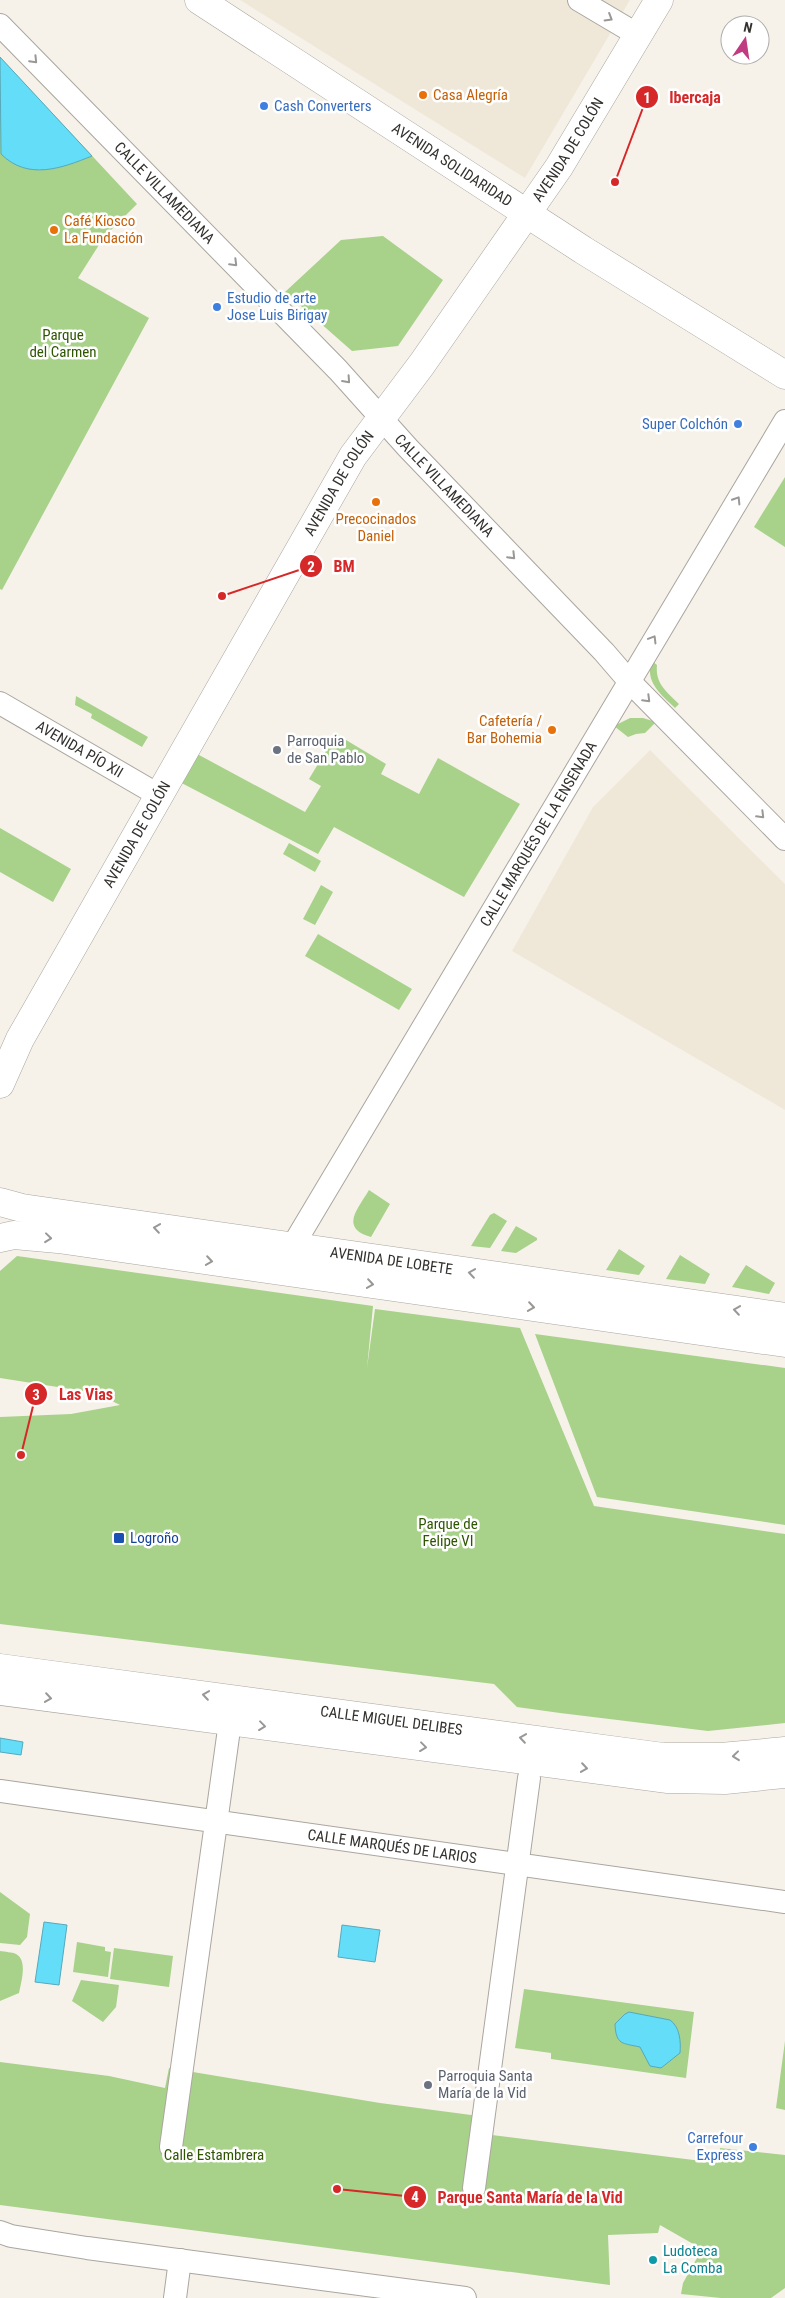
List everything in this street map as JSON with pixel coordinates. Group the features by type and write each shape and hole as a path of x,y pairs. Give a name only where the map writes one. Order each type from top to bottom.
{"main road":[{"name":"AVENIDA SOLIDARIDAD","path":"198,0 583,250 785,375"},
{"name":"AVENIDA DE COLÓN","path":"0,1084 20,1039 353,456 528,213 568,154 659,0"},
{"name":"AVENIDA DE COLÓN","path":"0,1064 20,1039"},
{"name":"AVENIDA DE LOBETE","path":"0,1202 30,1210 785,1317"},
{"name":"AVENIDA DE LOBETE","path":"0,1238 14,1235 58,1240 785,1343"},
{"name":"CALLE MIGUEL DELIBES","path":"0,1668 663,1757 721,1758 785,1751"},
{"name":"CALLE MIGUEL DELIBES","path":"0,1691 668,1779 725,1780 785,1774"}],"street":[{"path":"579,0 638,35"},
{"name":"CALLE VILLAMEDIANA","path":"0,25 332,363 604,652 629,681 785,839"},
{"name":"CALLE MARQUÉS DE LA ENSENADA","path":"292,1247 785,421"},
{"name":"AVENIDA PÍO XII","path":"0,703 160,796"},
{"path":"171,2148 230,1722"},
{"path":"474,2188 529,1778"},
{"name":"CALLE MARQUÉS DE LARIOS","path":"0,1791 785,1902"},
{"path":"0,2232 39,2241 465,2298"},
{"path":"175,2298 180,2260"}],"shaded area":[{"path":"240,0 630,0 525,178"},
{"path":"650,750 785,884 785,1110 512,951 593,807"}],"green space":[{"name":"Parque del Carmen","path":"0,57 137,204 104,237 78,278 149,318 2,590 0,589"},
{"path":"383,236 443,280 398,346 352,351 285,292 341,240"},
{"path":"785,477 785,547 754,527"},
{"path":"652,661 657,665 660,683 679,704 675,708 659,693 652,681 650,668"},
{"path":"76,696 148,737 142,747 91,718 92,714 75,705"},
{"path":"630,718 643,718 656,722 645,733 628,737 614,726"},
{"path":"336,734 386,764 381,774 419,794 438,758 520,804 464,897 334,827 318,854 170,777 186,748 305,812 321,786 309,779"},
{"path":"0,828 71,869 53,902 0,872"},
{"path":"289,843 321,861 315,872 283,854"},
{"path":"321,885 333,892 315,925 303,919"},
{"path":"318,934 412,989 399,1010 305,956"},
{"path":"369,1190 390,1204 371,1237 361,1233 353,1223 356,1211"},
{"path":"494,1213 507,1221 490,1248 471,1246 490,1215"},
{"path":"516,1226 537,1238 537,1240 516,1253 501,1251"},
{"path":"619,1249 645,1266 639,1275 606,1270"},
{"path":"680,1255 710,1274 705,1284 666,1279"},
{"name":"Parque de Felipe VI","path":"17,1256 373,1306 367,1368 375,1309 520,1328 594,1506 785,1534 785,1723 708,1731 560,1713 517,1707 494,1684 0,1624 0,1417 71,1414 120,1405 96,1393 0,1378 0,1271"},
{"path":"746,1265 775,1283 769,1294 732,1287"},
{"path":"535,1334 785,1368 785,1525 597,1497"},
{"path":"0,1892 30,1914 27,1937 20,1945 0,1943"},
{"path":"77,1942 105,1947 105,1951 111,1952 108,1977 73,1972"},
{"path":"114,1948 173,1956 169,1987 110,1979"},
{"path":"0,1951 16,1954 20,1957 23,1966 19,1993 0,2001"},
{"path":"81,1980 119,1985 116,2007 103,2022 72,2001"},
{"path":"524,1989 694,2012 686,2078 551,2059 551,2053 515,2048"},
{"path":"785,2041 785,2110 776,2108"},
{"name":"Calle Estambrera","path":"0,2062 109,2076 165,2088 169,2068 380,2103 494,2118 492,2135 718,2163 720,2148 785,2155 785,2288 771,2298 721,2298 681,2294 683,2283 702,2249 660,2225 658,2233 608,2235 610,2285 0,2205"}],"water":[{"path":"0,57 92,156 57,168 34,170 11,162 1,154"},
{"path":"0,1738 23,1742 21,1755 0,1752"},
{"path":"44,1922 67,1925 59,1985 35,1982"},
{"path":"342,1925 380,1930 375,1962 338,1957"},
{"path":"629,2012 670,2020 678,2031 680,2053 661,2068 650,2066 640,2047 624,2044 617,2036 615,2024"}],"place":[{"name":"Casa Alegría","path":"423,95"},
{"name":"Cash Converters","path":"264,106"},
{"name":"Ibercaja","path":"615,182"},
{"name":"Café Kiosco La Fundación","path":"54,230"},
{"name":"Estudio de arte Jose Luis Birigay","path":"217,307"},
{"name":"Super Colchón","path":"738,424"},
{"name":"Precocinados Daniel","path":"376,502"},
{"name":"BM","path":"222,596"},
{"name":"Cafetería / Bar Bohemia","path":"552,730"},
{"name":"Parroquia de San Pablo","path":"277,750"},
{"name":"Las Vias","path":"21,1455"},
{"name":"Logroño","path":"119,1538"},
{"name":"Parroquia Santa María de la Vid","path":"428,2085"},
{"name":"Carrefour Express","path":"753,2147"},
{"name":"Parque Santa María de la Vid","path":"337,2189"},
{"name":"Ludoteca La Comba","path":"653,2260"}]}
